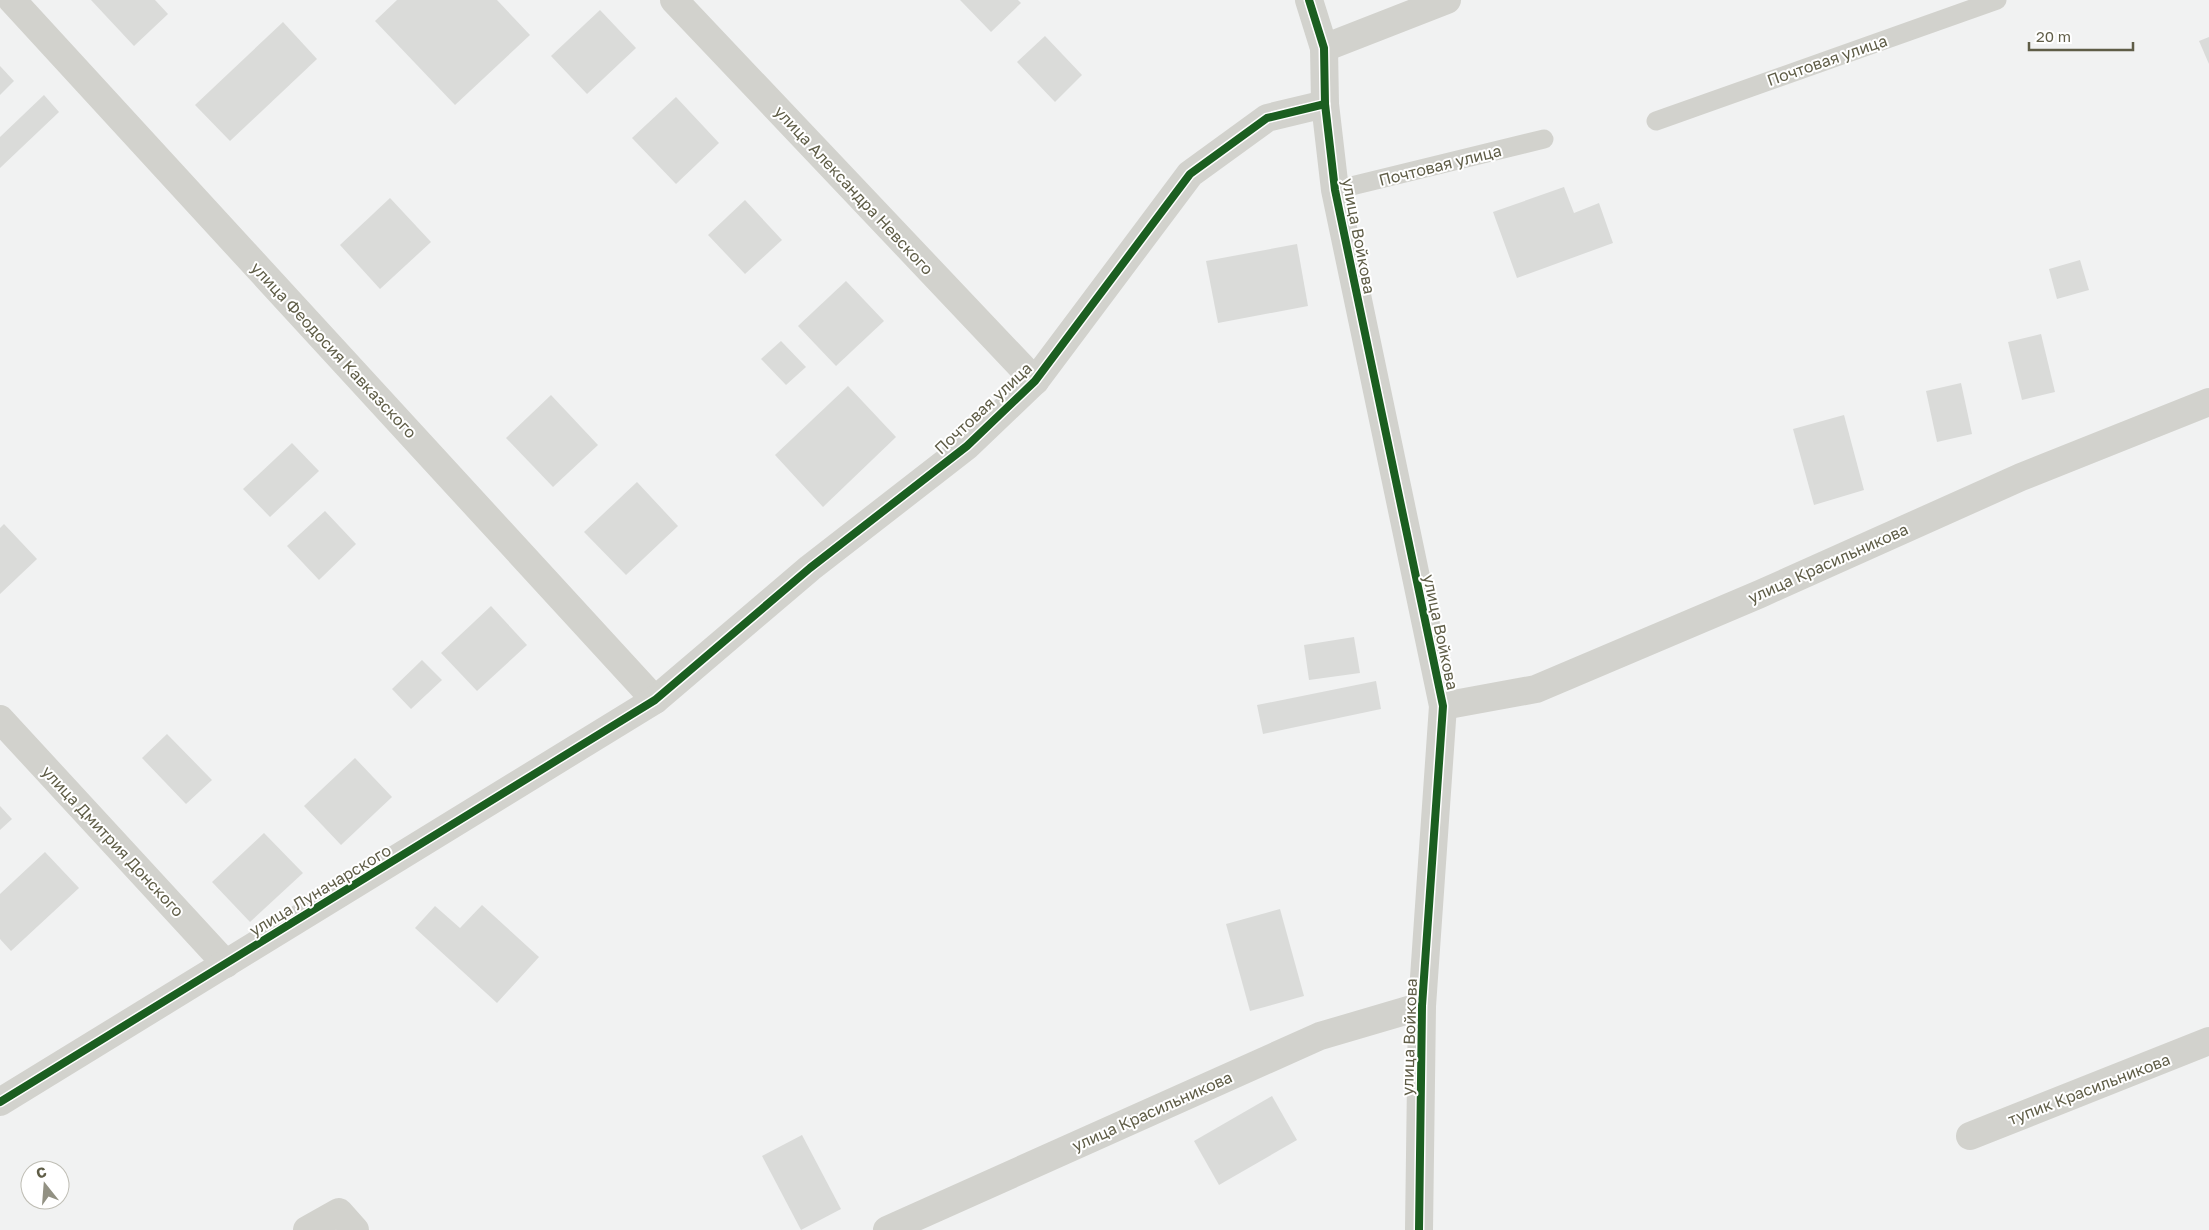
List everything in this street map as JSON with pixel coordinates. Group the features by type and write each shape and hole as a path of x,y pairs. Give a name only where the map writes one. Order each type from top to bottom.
{"street":[{"name":"улица Феодосия Кавказского","path":"12,0 656,700"},
{"name":"улица Александра Невского","path":"674,0 1035,381"},
{"name":"улица Войкова","path":"1309,0 1324,48 1325,104 1335,190 1443,706 1422,1006 1419,1230"},
{"path":"1324,48 1447,0"},
{"name":"Почтовая улица","path":"656,700 810,568 967,446 1035,381 1190,174 1268,118 1325,104"},
{"name":"улица Красильникова","path":"1443,706 1536,689 1760,594 2021,477 2209,402"},
{"name":"улица Луначарского","path":"0,1102 656,700"},
{"name":"улица Дмитрия Донского","path":"0,719 226,964"},
{"name":"улица Красильникова","path":"888,1230 1320,1036 1422,1006"},
{"name":"тупик Красильникова","path":"1970,1136 2209,1041"},
{"path":"307,1230 339,1212 355,1230"}],"lane":[{"name":"Почтовая улица","path":"1656,120 1997,0"},
{"name":"Почтовая улица","path":"1335,190 1544,139"}],"building":[{"path":"91,0 155,0 168,14 134,46"},
{"path":"397,0 497,0 530,35 455,105 375,21"},
{"path":"960,0 1018,0 1021,3 991,32"},
{"path":"600,10 636,48 587,94 551,56"},
{"path":"283,22 317,59 230,141 195,105"},
{"path":"1045,36 1082,75 1055,102 1017,62"},
{"path":"2209,37 2209,64 2199,41"},
{"path":"0,66 14,81 0,95"},
{"path":"44,95 59,112 0,168 0,137"},
{"path":"676,97 719,143 676,184 632,138"},
{"path":"1564,187 1574,213 1599,203 1613,243 1517,278 1493,212"},
{"path":"390,198 431,242 380,289 340,245"},
{"path":"745,200 782,240 745,274 708,235"},
{"path":"1297,244 1308,306 1218,323 1206,261"},
{"path":"2080,260 2089,290 2057,299 2049,269"},
{"path":"846,281 884,321 836,366 798,326"},
{"path":"2041,334 2055,392 2022,400 2008,342"},
{"path":"781,341 806,367 786,385 761,359"},
{"path":"1961,383 1972,434 1937,442 1926,391"},
{"path":"848,386 896,437 823,507 775,455"},
{"path":"551,395 598,445 553,487 506,438"},
{"path":"1844,415 1864,490 1814,505 1793,429"},
{"path":"292,443 319,471 270,517 243,489"},
{"path":"637,482 678,526 626,575 584,532"},
{"path":"325,511 356,544 319,580 287,546"},
{"path":"4,524 37,559 0,594 0,528"},
{"path":"491,606 527,645 477,691 441,653"},
{"path":"1354,637 1360,673 1309,680 1304,645"},
{"path":"422,660 442,680 411,709 392,689"},
{"path":"1376,681 1381,709 1263,734 1257,705"},
{"path":"167,734 212,780 186,804 142,758"},
{"path":"355,758 392,797 341,845 304,806"},
{"path":"0,806 12,819 0,830"},
{"path":"264,833 303,873 250,922 212,882"},
{"path":"45,852 79,888 11,951 0,939 0,894"},
{"path":"482,905 539,957 497,1003 415,928 435,906 460,928"},
{"path":"1280,909 1304,996 1250,1011 1226,924"},
{"path":"1272,1096 1297,1140 1219,1185 1194,1141"},
{"path":"802,1135 841,1209 801,1230 762,1156"}],"cycle path":[{"path":"1309,0 1324,48 1325,104 1335,190 1443,706 1422,1006 1419,1230"},
{"path":"0,1102 655,700 810,568 967,446 1035,381 1190,174 1267,118 1325,104"}]}
